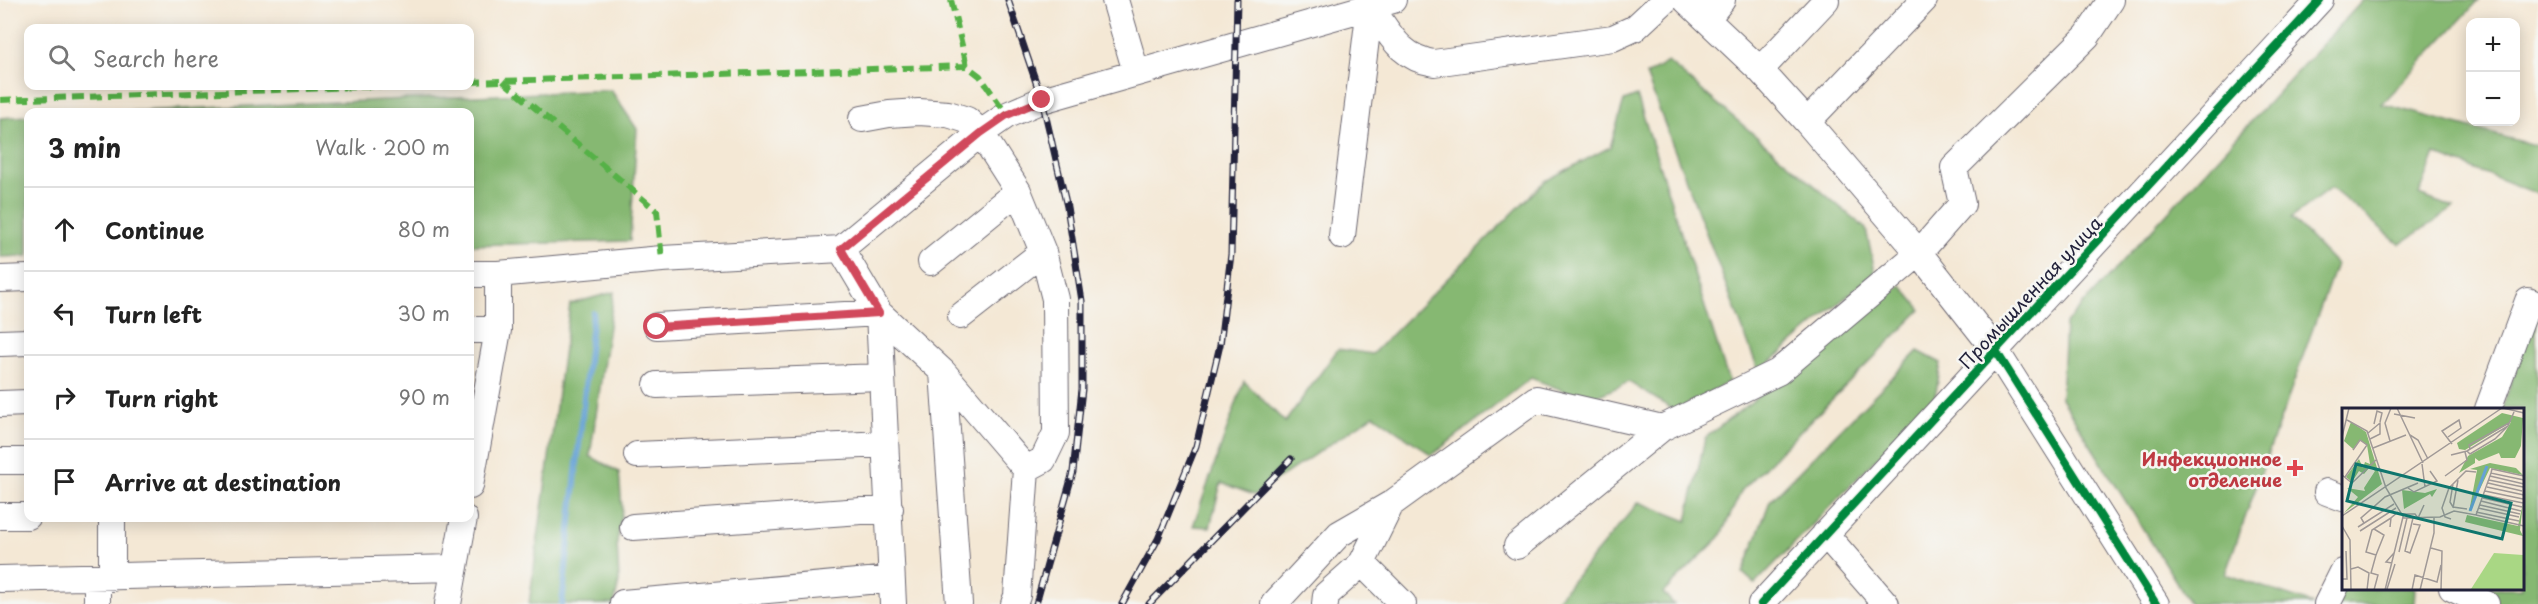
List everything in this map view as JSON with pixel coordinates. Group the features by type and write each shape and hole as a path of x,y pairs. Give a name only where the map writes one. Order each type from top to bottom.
{"street":[{"path":"1115,0 1136,72"},
{"path":"1382,3 1402,50 1417,61 1434,63 1613,38 1635,28 1665,0"},
{"path":"1686,0 1714,9 1760,70 1919,253 1996,351 2156,604"},
{"path":"1760,70 1826,0"},
{"path":"1807,122 1924,0"},
{"path":"1517,546 1662,429 1778,372 1919,253 1962,204 1954,168 2087,36 2111,0"},
{"name":"Промышленная улица","path":"1761,604 2320,0"},
{"path":"474,274 498,274 662,259 841,249 981,133 1007,115 1042,100 1382,3"},
{"path":"1342,236 1382,3"},
{"path":"862,119 889,114 948,114 967,120 981,133 1018,191 1043,252 1055,299 1056,433 1043,460 1026,469"},
{"path":"931,262 1018,191"},
{"path":"841,249 879,313 943,372 1026,469 1017,596 1014,604"},
{"path":"961,316 1043,252"},
{"path":"474,431 478,392 498,330 498,274"},
{"path":"0,279 24,278"},
{"path":"2488,408 2528,301 2538,305"},
{"path":"657,327 879,313"},
{"path":"623,603 892,592 890,509 880,377 879,313"},
{"path":"474,330 498,330"},
{"path":"0,343 24,342"},
{"path":"943,372 959,604"},
{"path":"657,385 880,377"},
{"path":"1274,604 1339,534 1391,504 1536,399 1662,429"},
{"path":"0,404 24,403"},
{"path":"637,455 885,444"},
{"path":"0,461 24,461"},
{"path":"1325,604 1326,595 1362,563 1391,504"},
{"path":"633,527 890,509"},
{"path":"0,516 24,516"},
{"path":"97,604 104,578 111,522"},
{"path":"448,604 463,522"},
{"path":"1825,534 1886,604"},
{"path":"1362,563 1403,604"},
{"path":"0,579 454,568"},
{"path":"2327,604 2342,574"},
{"path":"2454,589 2486,604"}],"green space":[{"path":"2363,0 2479,0 2382,104 2538,146 2538,194 2435,154 2419,195 2454,208 2400,244 2331,188 2291,218 2336,264 2225,574 2313,604 2190,604 2061,398 2065,324"},
{"path":"1668,62 1866,229 1875,272 1759,372 1646,75"},
{"path":"611,90 637,129 630,241 474,245 474,108 205,108"},
{"path":"1637,96 1729,382 1675,411 1629,382 1588,400 1531,378 1432,455 1374,415 1254,495 1221,483 1210,527 1193,526 1244,381 1285,422 1338,349 1372,354 1545,181 1610,147 1624,101"},
{"path":"24,116 24,256 0,257 0,118"},
{"path":"1901,285 1921,310 1742,490 1720,537 1663,593 1674,604 1553,604 1639,502 1687,521 1705,438"},
{"path":"614,292 590,456 619,472 622,509 617,542 619,582 614,604 529,604 570,304"},
{"path":"2536,311 2538,604 2474,604 2472,589 2523,589 2523,408 2502,408"},
{"path":"1918,351 1941,363 1935,398 1755,584 1743,573 1770,501"},
{"path":"2342,589 2415,589 2414,604 2324,604"}],"waterway":[{"path":"562,604 593,313"}],"railway":[{"path":"1008,0 1042,100 1067,207 1082,301 1082,389 1073,472 1036,604"},
{"path":"1122,604 1158,539 1196,446 1220,345 1231,254 1237,0"},
{"path":"1149,604 1291,459"}],"marked path":[{"path":"951,0 967,66"},
{"path":"474,82 967,66 980,76 1007,115"},
{"path":"503,81 657,211 662,259"},
{"path":"0,100 275,90"}],"cycle path":[{"path":"1761,604 2320,0"},
{"path":"1996,351 2156,604"}],"place":[{"name":"Инфекционное отделение","path":"2295,468"}],"route":[{"path":"657,327 879,313 841,249 981,133 1007,115 1042,100"}]}
